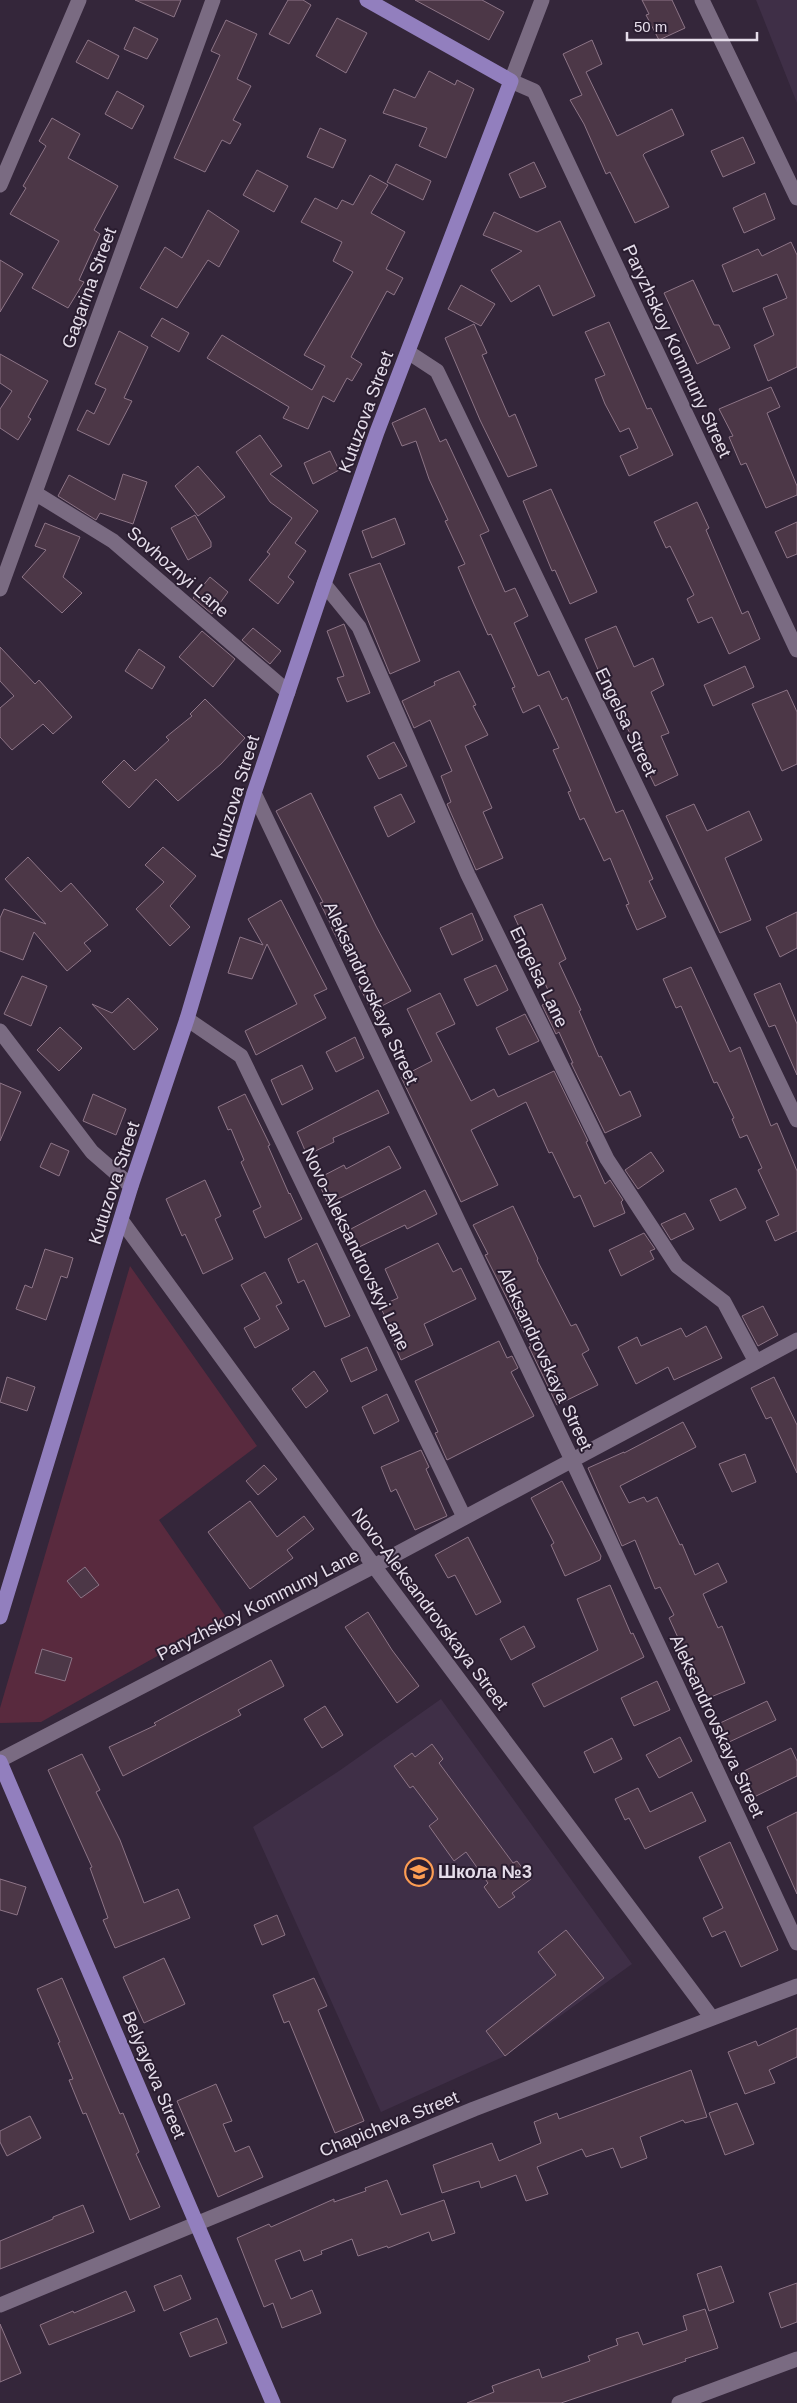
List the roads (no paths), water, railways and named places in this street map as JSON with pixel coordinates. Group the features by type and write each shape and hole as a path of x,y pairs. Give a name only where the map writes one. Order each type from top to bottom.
{"main road":[{"path":"367,0 511,80"},
{"name":"Kutuzova Street","path":"0,1617 131,1186 187,1019 254,793 324,584 408,352 511,80"},
{"name":"Belyayeva Street","path":"0,1761 273,2403"}],"street":[{"path":"0,185 79,0"},
{"name":"Gagarina Street","path":"0,589 213,0"},
{"name":"Kutuzova Street","path":"511,80 542,0"},
{"path":"702,0 797,198"},
{"name":"Paryzhskoy Kommuny Street","path":"511,80 534,91 797,650"},
{"name":"Engelsa Street","path":"408,352 437,371 797,1120"},
{"name":"Sovhoznyi Lane","path":"35,493 113,540 288,692"},
{"name":"Engelsa Lane","path":"324,584 359,627 468,875 607,1159 677,1266 724,1302 756,1362"},
{"name":"Aleksandrovskaya Street","path":"254,793 572,1460 797,1943"},
{"name":"Novo-Aleksandrovskyi Lane","path":"187,1019 241,1056 464,1518"},
{"path":"0,1031 92,1152 131,1186"},
{"name":"Novo-Aleksandrovskaya Street","path":"121,1220 374,1566 712,2018"},
{"name":"Paryzhskoy Kommuny Lane","path":"0,1761 374,1566 797,1340"},
{"name":"Chapicheva Street","path":"0,2305 474,2109 797,1986"},
{"path":"679,2403 797,2359"}],"place":[{"name":"Школа №3","path":"419,1872"}]}
